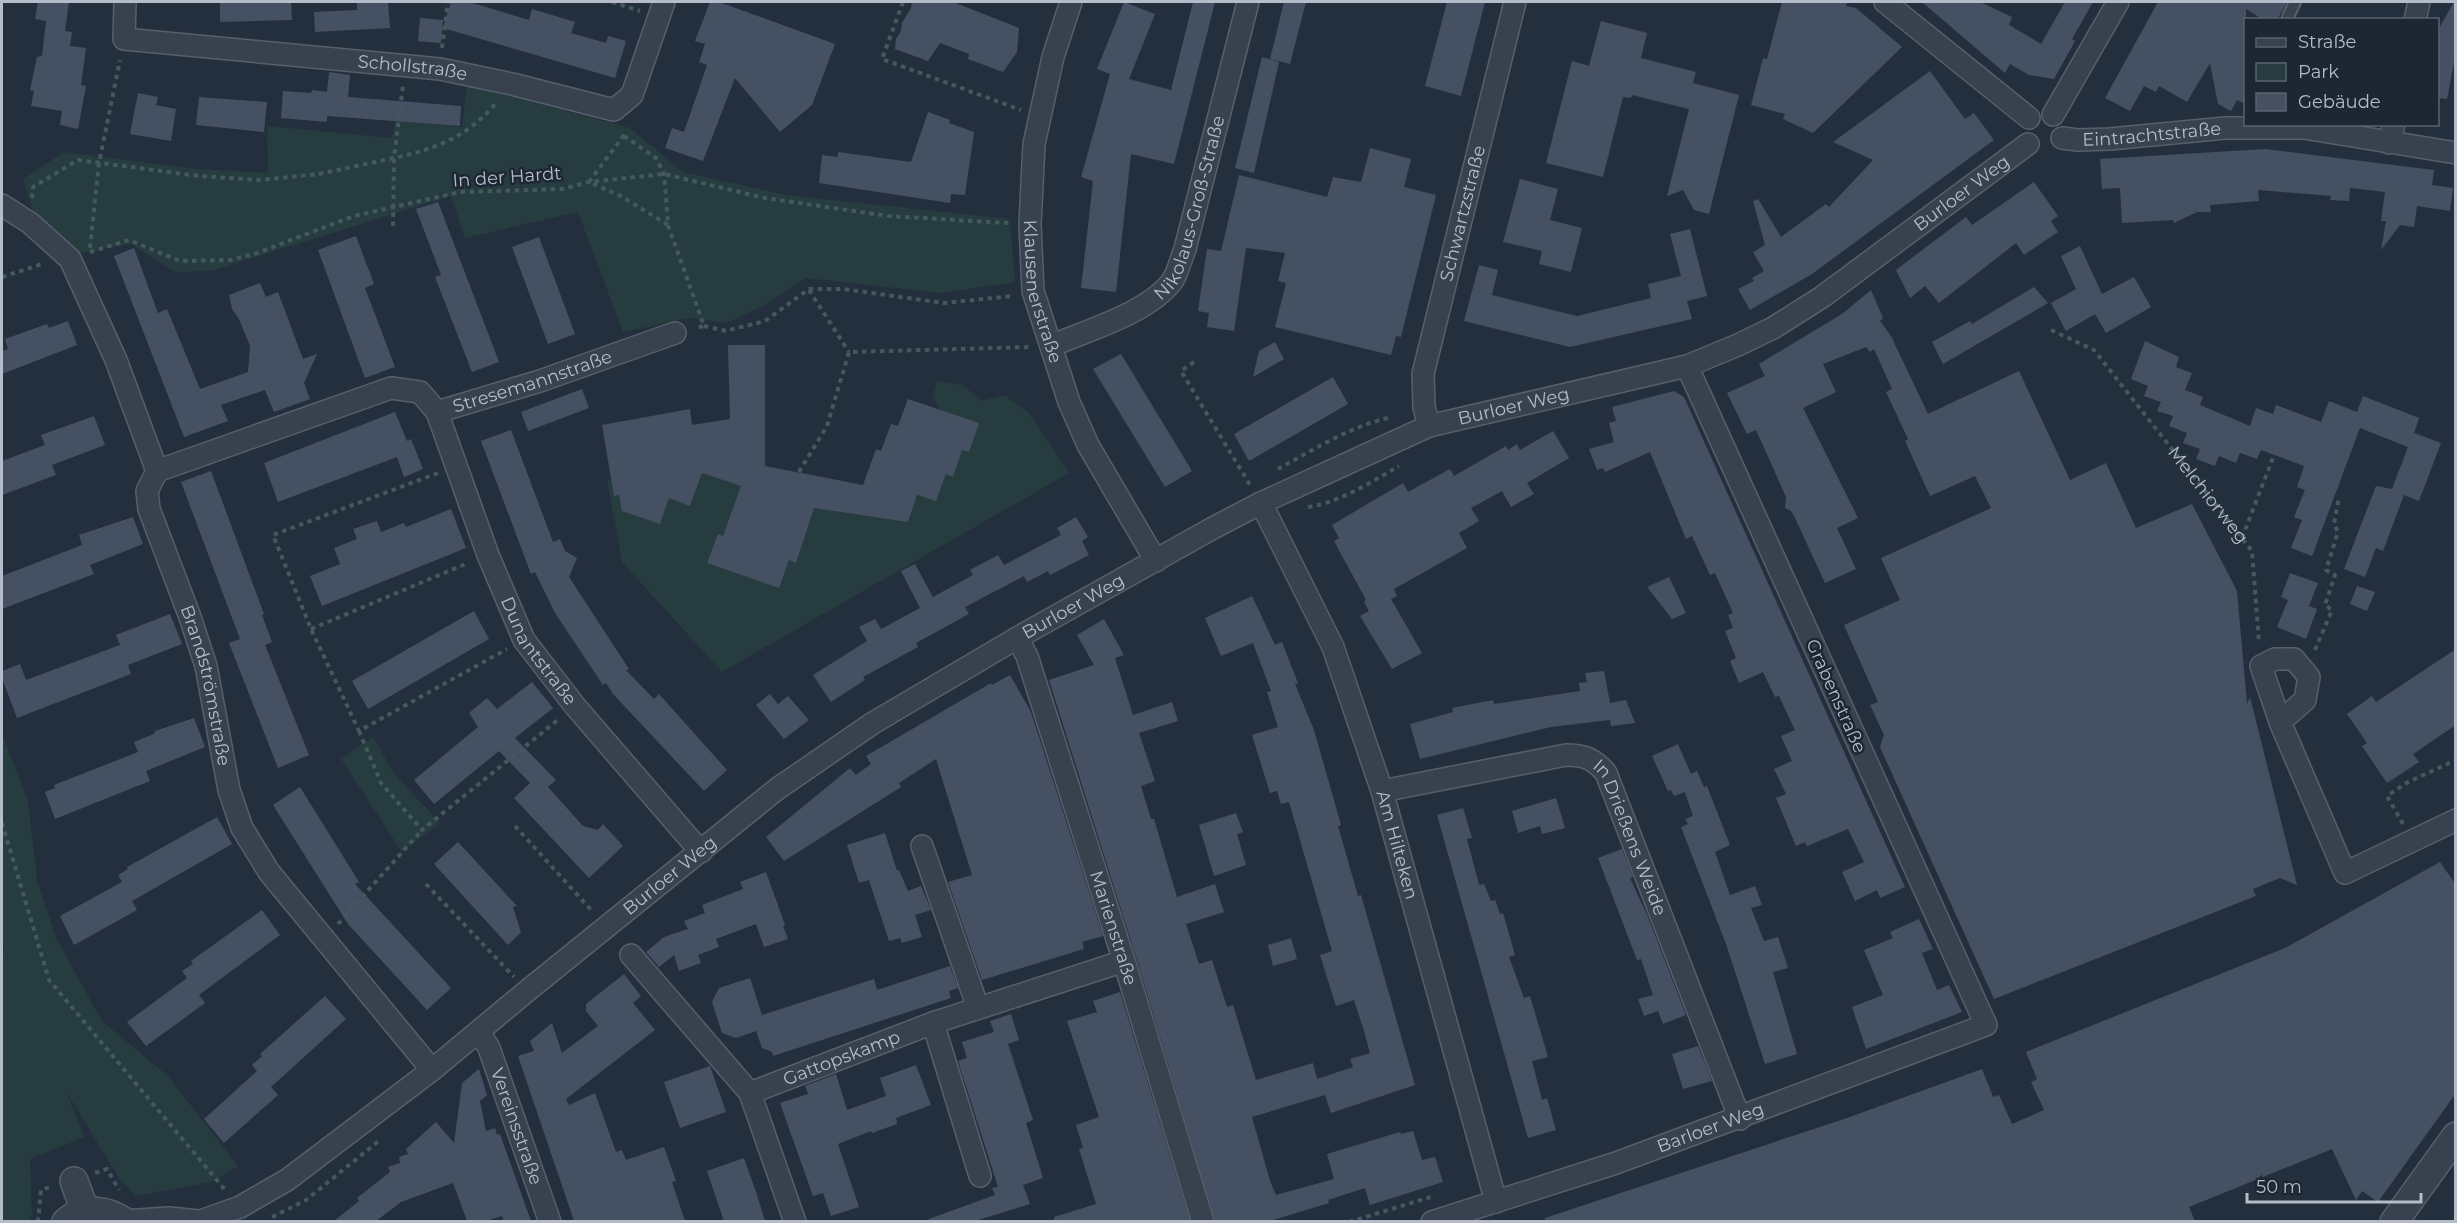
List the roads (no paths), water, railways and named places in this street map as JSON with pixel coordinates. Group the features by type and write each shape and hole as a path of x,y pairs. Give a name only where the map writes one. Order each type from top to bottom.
{"street":[{"name":"Schollstraße","path":"125,2 124,39 440,69 512,84 614,110 632,95 661,9"},
{"name":"Klausenerstraße","path":"1071,2 1053,57 1034,144 1030,224 1033,291 1070,402 1088,445 1156,561"},
{"name":"Nikolaus-Groß-Straße","path":"1051,346 1134,311 1157,296 1174,279 1185,249 1248,2"},
{"name":"Schwartzstraße","path":"1429,426 1424,407 1423,374 1515,2"},
{"path":"2053,115 2118,2"},
{"path":"2415,18 2419,2"},
{"path":"1898,6 2029,118"},
{"path":"2041,112 2053,115 2063,129 2062,138 2058,144 2047,151 2033,149 2028,144 2024,131 2029,118 2041,112"},
{"name":"Eintrachtstraße","path":"2062,138 2110,139 2225,128 2304,128 2392,134 2456,153"},
{"name":"Burloer Weg","path":"125,1221 169,1218 198,1221 240,1207 287,1180 432,1070 777,789 873,723 1017,638 1156,561 1266,511 1429,426 1687,366 1764,332 1822,297 2028,144"},
{"path":"2,205 80,256 157,471"},
{"name":"Stresemannstraße","path":"157,471 391,388 420,392 437,412 540,381 675,333"},
{"name":"Grabenstraße","path":"1687,366 1986,1025"},
{"name":"Dunantstraße","path":"437,412 488,555 524,640 575,706 701,852"},
{"name":"Brandströmstraße","path":"157,471 147,491 149,509 206,666 229,790 242,828 269,872 432,1070"},
{"name":"Am Hilteken","path":"1266,511 1333,647 1382,791 1496,1202"},
{"name":"Marienstraße","path":"1017,638 1027,656 1124,961 1203,1221"},
{"path":"2280,722 2306,700 2309,678 2294,659 2275,659 2261,666 2280,722 2345,873 2456,820"},
{"name":"In Drießens Weide","path":"1382,791 1566,754 1582,755 1596,762 1606,773 1740,1119"},
{"path":"922,846 978,1008"},
{"path":"631,955 750,1093 795,1221"},
{"name":"Gattopskamp","path":"750,1093 933,1023 1124,961"},
{"path":"933,1023 980,1176"},
{"name":"Barloer Weg","path":"1432,1221 1616,1163 1740,1119 1986,1025"},
{"name":"Vereinsstraße","path":"479,1032 489,1048 550,1221"},
{"path":"2394,1221 2456,1136"},
{"path":"74,1181 75,1216 98,1210 112,1213 125,1221"}],"lane":[{"path":"2288,17 2295,2"}]}
